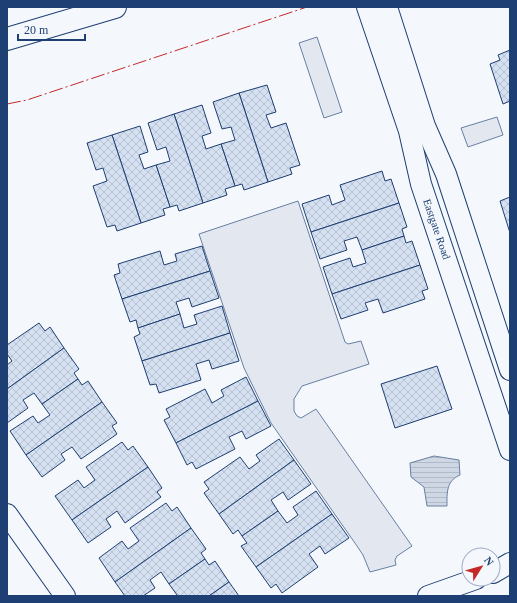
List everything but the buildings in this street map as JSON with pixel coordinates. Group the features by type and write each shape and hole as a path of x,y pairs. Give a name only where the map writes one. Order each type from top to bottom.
{"main road":[{"path":"7,39 115,7"}],"street":[{"name":"Eastgate Road","path":"367,7 409,131 421,184 510,450"},
{"path":"387,7 425,126 446,174 510,370"},
{"path":"7,514 64,596"},
{"path":"501,568 510,563"},
{"path":"428,596 461,584"}],"shaded area":[{"path":"317,37 342,112 324,118 299,43"},
{"path":"497,117 503,135 468,147 461,128"},
{"path":"298,201 345,342 348,344 361,341 369,364 302,386 294,399 294,411 297,416 301,418 316,409 412,546 397,556 395,560 396,565 370,572 363,555 271,423 244,368 199,234"},
{"path":"434,456 459,460 460,475 452,481 448,488 447,506 427,506 424,487 411,477 410,463"}],"power":[{"path":"7,104 27,100 307,7"}]}
